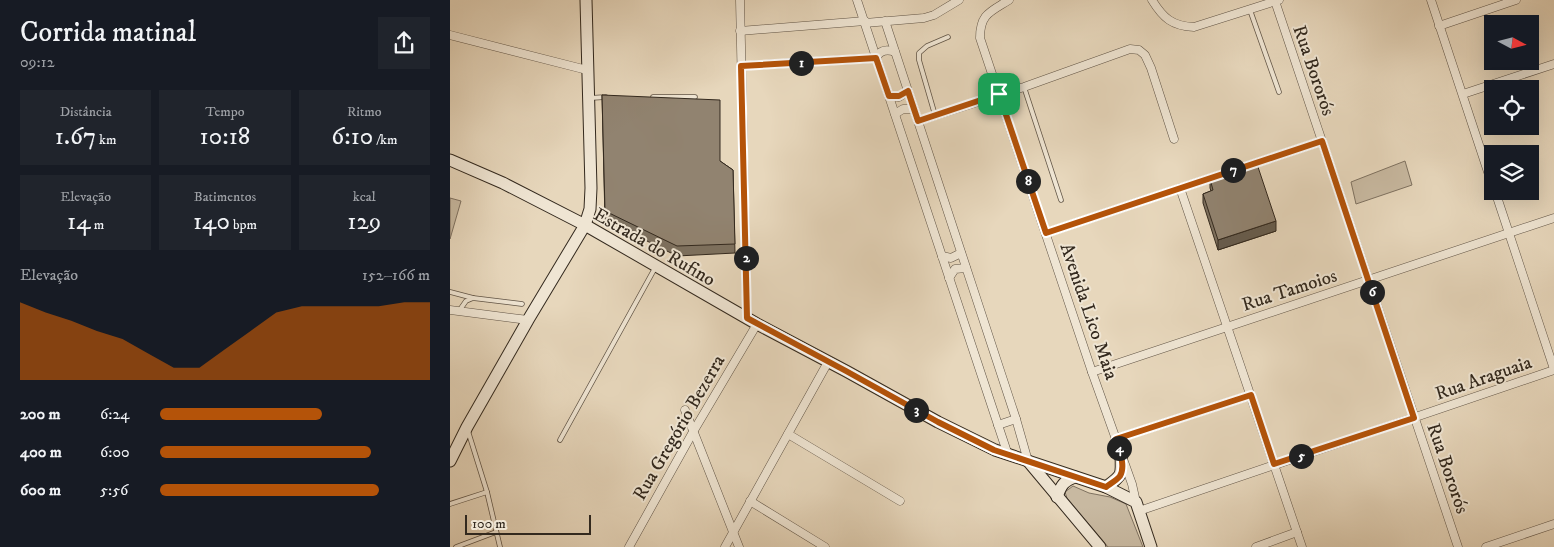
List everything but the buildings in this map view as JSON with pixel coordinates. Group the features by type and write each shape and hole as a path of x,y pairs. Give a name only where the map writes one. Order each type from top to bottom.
{"street":[{"path":"450,461 467,427 528,320 585,225 590,209 586,0"},
{"path":"740,0 752,321"},
{"path":"857,0 1008,455"},
{"path":"740,31 924,18 934,15 959,0"},
{"name":"Avenida Lico Maia","path":"1009,0 982,19 980,38 1092,372 1132,484 1137,507 1151,547"},
{"path":"1152,0 1165,18 1183,26 1194,28 1277,1"},
{"path":"1431,0 1484,159"},
{"path":"1439,26 1516,0"},
{"name":"Rua Bororós","path":"1277,1 1458,547"},
{"path":"885,21 1016,419 1028,461 1100,547"},
{"path":"450,35 587,70"},
{"path":"918,121 1024,87 1130,49 1139,50 1145,55 1174,139"},
{"path":"876,58 884,50 895,52"},
{"path":"741,66 876,58"},
{"path":"1463,94 1554,64"},
{"path":"889,96 899,96 908,91"},
{"path":"895,114 903,109 914,109"},
{"path":"1046,233 1322,141"},
{"name":"Estrada do Rufino","path":"450,160 502,183 585,225 752,321 938,422 994,450 1106,487 1137,507"},
{"path":"1180,188 1302,547"},
{"path":"1498,200 1554,369"},
{"name":"Rua Tamoios","path":"1092,372 1554,218"},
{"path":"942,256 951,258 961,253"},
{"path":"949,278 955,269 966,268"},
{"path":"450,310 528,320"},
{"name":"Rua Gregório Bezerra","path":"629,547 752,321"},
{"path":"725,547 828,362"},
{"name":"Rua Araguaia","path":"1137,507 1414,418 1554,369"},
{"path":"1116,439 1251,395"},
{"path":"685,410 739,547"},
{"path":"998,425 1016,419"},
{"path":"788,434 900,501"},
{"path":"1106,487 1120,477 1122,470 1121,456"},
{"path":"1057,496 1060,486 1066,480 1075,477"},
{"path":"750,501 825,547"},
{"path":"1486,547 1554,524"},
{"path":"1256,547 1297,532"}],"lane":[{"path":"1250,10 1279,92"},
{"path":"935,115 918,60 919,53 927,46 948,37"},
{"path":"1024,87 1061,200"},
{"path":"646,97 695,96"},
{"path":"588,98 607,97"},
{"path":"560,440 656,266"},
{"path":"450,292 473,298 522,304"},
{"path":"459,312 466,301 473,298"},
{"path":"467,427 500,547"},
{"path":"450,504 486,492"},
{"path":"456,547 496,532"}],"shaded area":[{"path":"1405,161 1412,185 1356,204 1351,182"},
{"path":"450,198 461,201 450,239"},
{"path":"1073,486 1126,504 1143,547 1108,547 1067,498 1065,492"}],"route":[{"path":"876,58 889,96 903,95 908,91 918,121 999,94 1046,233 1322,141 1414,418 1274,464 1251,395 1116,439 1121,456 1122,470 1120,477 1106,487 994,450 938,422 747,318 741,66 876,58"}]}
